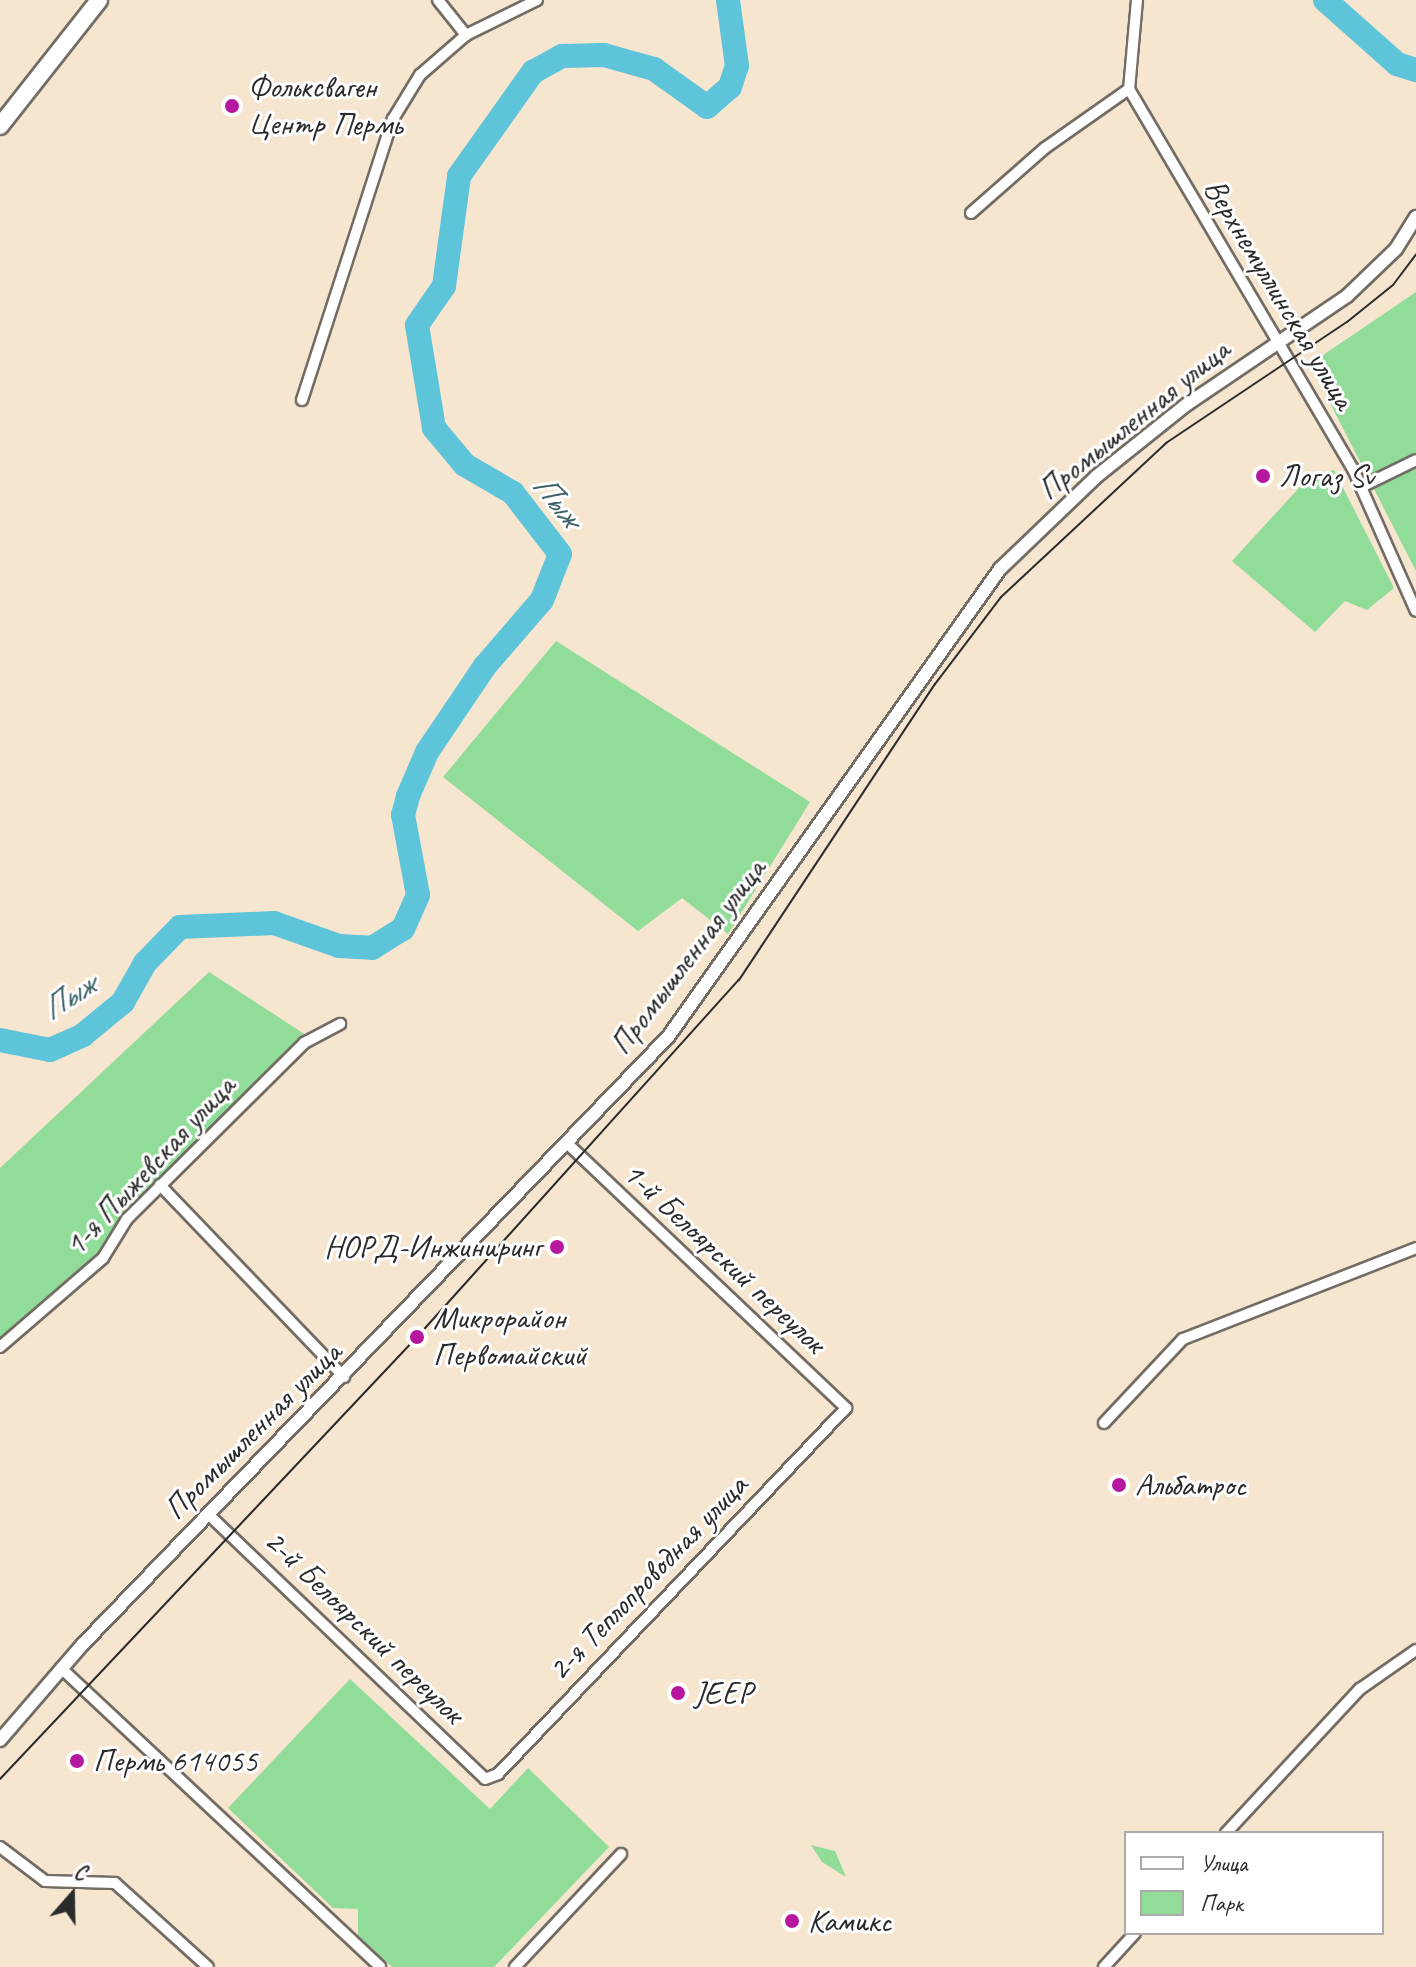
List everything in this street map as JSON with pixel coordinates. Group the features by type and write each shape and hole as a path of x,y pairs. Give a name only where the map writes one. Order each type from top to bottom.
{"main road":[{"path":"0,126 99,0"}],"street":[{"path":"438,0 466,35"},
{"path":"302,400 393,119 420,75 466,35 537,0"},
{"path":"971,213 1045,148 1129,89 1137,0"},
{"name":"Верхнемуллинская улица","path":"1129,89 1274,344 1361,487 1416,611"},
{"name":"Промышленная улица","path":"0,1740 61,1668 568,1144 704,989 924,666 1000,569 1097,476 1364,281 1416,217"},
{"path":"1361,487 1416,460"},
{"name":"1-я Пыжевская улица","path":"0,1347 103,1258 160,1185 304,1043 340,1024"},
{"name":"1-й Белоярский переулок","path":"568,1144 846,1408"},
{"path":"160,1185 344,1377"},
{"path":"1104,1423 1183,1339 1416,1248"},
{"name":"2-я Теплопроводная улица","path":"485,1779 498,1774 846,1408"},
{"name":"2-й Белоярский переулок","path":"208,1514 485,1779"},
{"path":"1228,1831 1360,1689 1416,1650"},
{"path":"61,1668 380,1967"},
{"path":"0,1847 45,1881 115,1883 208,1967"},
{"path":"515,1967 621,1854"},
{"path":"1104,1967 1133,1935"}],"green space":[{"path":"1416,292 1416,571 1310,364"},
{"path":"1334,470 1394,588 1367,610 1345,601 1315,632 1232,561 1309,477"},
{"path":"556,641 810,802 728,934 682,898 638,931 443,777"},
{"path":"209,972 312,1039 0,1349 0,1168"},
{"path":"350,1679 490,1809 528,1768 609,1847 494,1967 392,1967 358,1935 358,1909 333,1908 228,1808"},
{"path":"811,1845 835,1851 846,1877 822,1862"}],"waterway":[{"name":"Пыж","path":"0,1040 50,1050 83,1035 123,1002 145,963 180,927 274,923 339,946 372,948 403,929 418,895 403,815 408,796 427,752 485,666 542,600 560,554 513,493 465,465 434,428 417,325 444,286 459,176 533,72 562,56 604,55 654,69 707,107 730,87 737,66 728,0"},
{"path":"1325,0 1397,64 1416,70"}],"tram line":[{"path":"0,1779 417,1337 739,980 935,684 1001,597 1166,443 1347,322 1393,285 1416,255"}],"place":[{"name":"Фольксваген Центр Пермь","path":"232,106"},
{"name":"Логаз Sv","path":"1263,476"},
{"name":"НОРД-Инжиниринг","path":"557,1247"},
{"name":"Микрорайон Первомайский","path":"417,1337"},
{"name":"Альбатрос","path":"1119,1485"},
{"name":"JEEP","path":"678,1693"},
{"name":"Пермь 614055","path":"77,1761"},
{"name":"Камикс","path":"792,1921"}]}
